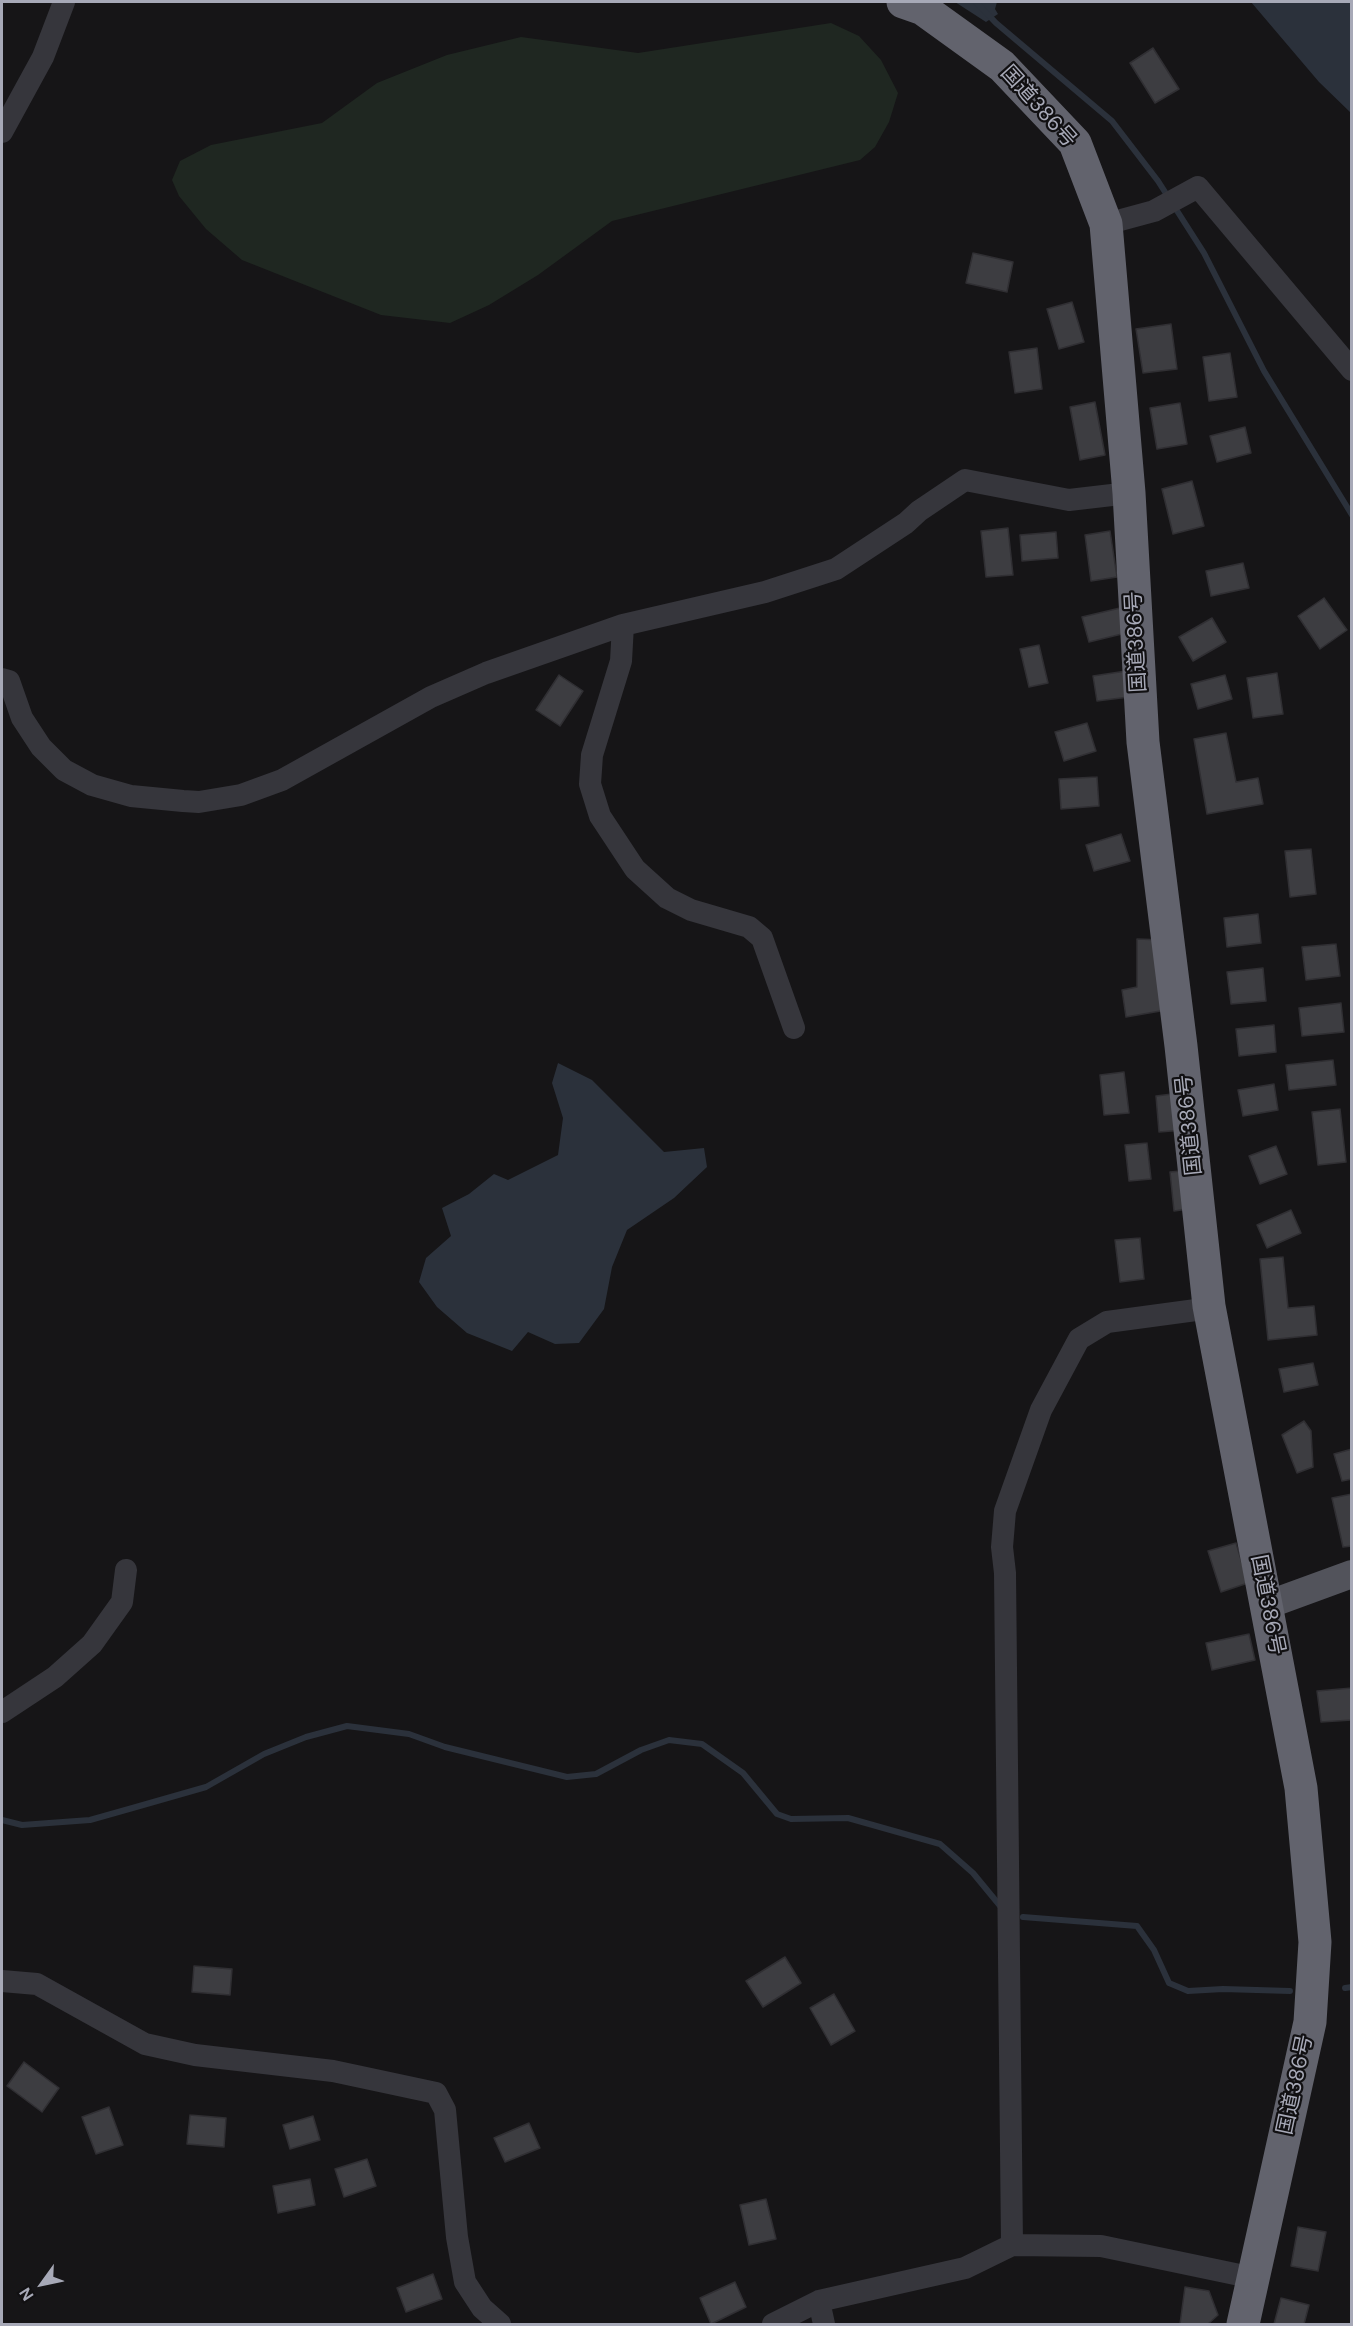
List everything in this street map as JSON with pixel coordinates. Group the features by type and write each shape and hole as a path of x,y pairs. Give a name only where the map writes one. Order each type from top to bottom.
{"highway":[{"name":"国道386号","path":"903,2 923,9 1002,66 1075,143 1106,224 1129,493 1143,742 1181,1046 1209,1306 1301,1788 1315,1942 1310,2022 1243,2325"}],"main road":[{"path":"1267,1605 1352,1574"}],"street":[{"path":"2,132 43,57 64,2"},
{"path":"1106,224 1154,211 1198,187 1352,370"},
{"path":"2,679 9,681 22,718 41,747 64,770 92,784 131,796 200,802 241,795 282,780 431,697 486,673 623,625 765,592 836,569 906,523 919,511 965,480 1069,500 1129,493"},
{"path":"623,625 621,661 592,755 590,784 600,816 635,869 667,898 691,910 749,927 762,938 794,1028"},
{"path":"1012,2245 1005,1573 1002,1548 1005,1511 1041,1410 1080,1339 1107,1322 1196,1311 1209,1306"},
{"path":"2,1712 55,1677 92,1644 122,1602 126,1570"},
{"path":"2,1981 37,1984 145,2044 195,2055 333,2071 436,2093 446,2110 457,2237 465,2282 482,2308 500,2325"},
{"path":"773,2325 819,2301 965,2268 1012,2245 1101,2246 1254,2278"},
{"path":"819,2301 824,2325"}],"shaded area":[{"path":"955,2 997,2 995,9 998,14 986,22"},
{"path":"1251,2 1351,2 1351,113 1319,82"},
{"path":"831,23 859,36 881,60 898,93 889,122 875,147 860,160 612,221 538,275 489,305 450,323 381,315 242,260 206,229 179,196 172,180 180,161 211,145 322,123 377,83 447,55 521,37 638,53"},
{"path":"558,1063 592,1080 664,1152 704,1148 707,1167 674,1198 627,1230 612,1267 604,1309 579,1343 555,1344 528,1332 512,1351 467,1333 437,1307 419,1282 426,1258 451,1236 442,1208 469,1194 494,1174 508,1180 558,1155 563,1118 552,1083"}],"building":[{"path":"1153,48 1179,89 1155,103 1130,63"},
{"path":"973,253 1013,262 1007,292 966,283"},
{"path":"1072,302 1084,342 1059,349 1047,309"},
{"path":"1171,324 1177,369 1143,373 1136,329"},
{"path":"1037,348 1042,389 1015,393 1009,352"},
{"path":"1230,353 1237,397 1209,401 1203,357"},
{"path":"1095,402 1105,455 1080,460 1070,407"},
{"path":"1180,403 1187,444 1157,449 1150,408"},
{"path":"1245,427 1251,453 1217,462 1210,436"},
{"path":"1192,481 1204,526 1173,534 1162,489"},
{"path":"1008,528 1013,575 986,577 981,531"},
{"path":"1110,531 1117,577 1091,581 1085,535"},
{"path":"1056,532 1058,558 1022,561 1020,535"},
{"path":"1243,563 1249,588 1211,596 1206,571"},
{"path":"1324,598 1347,630 1320,649 1298,616"},
{"path":"1120,608 1126,633 1089,642 1082,617"},
{"path":"1212,618 1226,642 1193,661 1179,637"},
{"path":"1039,645 1048,683 1029,687 1020,649"},
{"path":"1126,671 1129,697 1097,701 1093,676"},
{"path":"1277,673 1283,714 1253,718 1247,678"},
{"path":"559,675 583,691 560,726 536,710"},
{"path":"1225,675 1232,699 1198,709 1191,684"},
{"path":"1087,723 1096,751 1064,761 1055,732"},
{"path":"1226,733 1236,782 1258,778 1263,804 1207,814 1194,739"},
{"path":"1097,777 1099,806 1061,809 1059,779"},
{"path":"1121,834 1130,861 1094,871 1086,845"},
{"path":"1311,849 1316,894 1290,897 1285,851"},
{"path":"1258,914 1261,943 1227,947 1224,918"},
{"path":"1137,939 1165,940 1172,1009 1126,1017 1122,990 1137,987"},
{"path":"1336,944 1340,976 1306,980 1302,947"},
{"path":"1263,968 1266,1001 1231,1004 1227,972"},
{"path":"1341,1003 1344,1032 1302,1036 1299,1008"},
{"path":"1274,1025 1276,1052 1239,1056 1236,1029"},
{"path":"1333,1060 1336,1085 1289,1090 1286,1065"},
{"path":"1124,1072 1129,1113 1104,1115 1100,1075"},
{"path":"1274,1084 1278,1110 1243,1116 1238,1090"},
{"path":"1180,1093 1185,1130 1159,1132 1156,1096"},
{"path":"1340,1109 1346,1162 1318,1165 1312,1112"},
{"path":"1147,1143 1151,1179 1129,1181 1125,1145"},
{"path":"1276,1146 1287,1174 1260,1184 1249,1156"},
{"path":"1192,1170 1196,1208 1174,1211 1170,1172"},
{"path":"1291,1210 1301,1233 1267,1248 1257,1225"},
{"path":"1140,1238 1144,1279 1120,1282 1115,1240"},
{"path":"1283,1257 1288,1308 1314,1306 1317,1335 1268,1340 1260,1259"},
{"path":"1313,1363 1318,1385 1284,1392 1279,1369"},
{"path":"1304,1421 1311,1431 1313,1467 1297,1473 1282,1435"},
{"path":"1352,1449 1352,1479 1342,1481 1334,1454"},
{"path":"1352,1494 1352,1546 1343,1547 1332,1498"},
{"path":"1236,1543 1248,1583 1221,1592 1208,1551"},
{"path":"1249,1634 1255,1660 1212,1670 1206,1643"},
{"path":"1352,1688 1352,1720 1321,1722 1317,1691"},
{"path":"785,1957 801,1983 763,2007 746,1981"},
{"path":"194,1966 232,1969 230,1995 192,1992"},
{"path":"834,1994 855,2031 831,2045 810,2008"},
{"path":"24,2062 59,2088 42,2112 7,2086"},
{"path":"109,2107 123,2145 96,2154 82,2117"},
{"path":"190,2115 226,2118 224,2147 187,2144"},
{"path":"313,2116 320,2140 290,2149 283,2125"},
{"path":"529,2123 540,2148 505,2162 494,2138"},
{"path":"367,2159 376,2186 344,2197 335,2169"},
{"path":"310,2179 315,2205 278,2213 273,2186"},
{"path":"766,2199 776,2239 749,2245 740,2205"},
{"path":"1298,2227 1326,2232 1318,2271 1291,2266"},
{"path":"433,2274 442,2299 406,2312 397,2288"},
{"path":"735,2282 746,2307 711,2324 700,2298"},
{"path":"1185,2287 1209,2291 1218,2315 1208,2324 1180,2324"},
{"path":"1281,2298 1309,2305 1304,2324 1274,2324"}],"waterway":[{"path":"976,2 996,23 1112,121 1158,181 1204,253 1264,371 1352,515"},
{"path":"2,1820 22,1825 90,1820 206,1787 264,1754 306,1737 347,1726 409,1734 445,1747 567,1777 596,1774 641,1750 669,1740 702,1744 743,1773 777,1814 791,1819 848,1818 940,1844 973,1873 1001,1907"},
{"path":"1023,1917 1137,1926 1154,1950 1169,1983 1188,1991 1223,1989 1290,1991"},
{"path":"1345,1988 1352,1987"}]}
